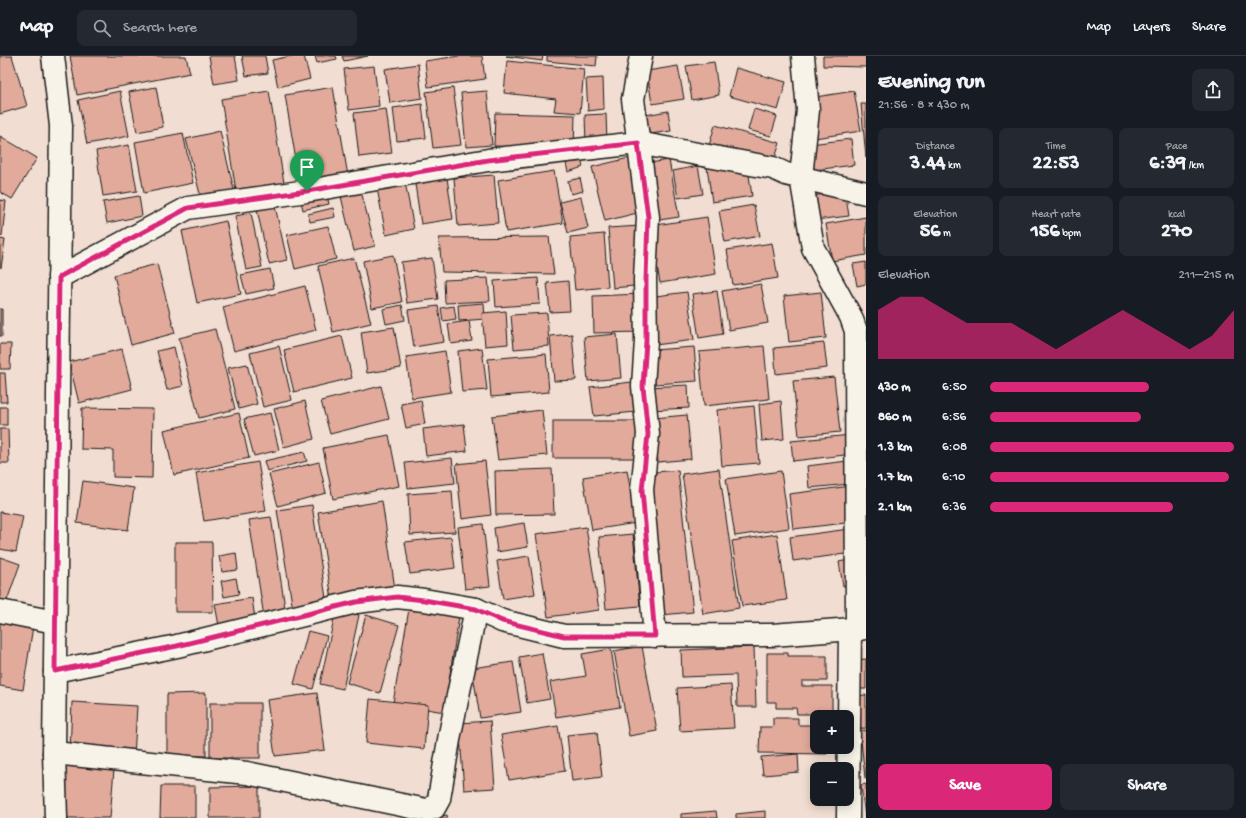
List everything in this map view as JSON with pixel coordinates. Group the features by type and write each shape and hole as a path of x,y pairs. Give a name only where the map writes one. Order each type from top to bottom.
{"street":[{"path":"53,56 61,126 54,753 56,818"},
{"path":"641,56 633,100 648,217 646,341 643,386 648,434 642,490 655,636"},
{"path":"803,56 808,110 801,177 813,248 851,317 856,331 858,629 848,818"},
{"path":"59,277 188,208 307,191 488,160 638,143 773,168 786,174 866,193"},
{"path":"55,671 177,646 356,602 397,597 476,609 502,621 564,636 772,635 858,629"},
{"path":"54,753 247,773 426,810 434,808 439,800 450,734 476,609"},
{"path":"0,611 55,622"}],"building":[{"path":"0,56 12,56 27,106 0,114"},
{"path":"70,56 186,56 190,73 77,95"},
{"path":"209,56 235,56 239,80 214,84"},
{"path":"242,56 265,56 268,73 246,76"},
{"path":"291,56 304,56 310,79 278,87 272,60"},
{"path":"315,56 336,56 337,59 317,63"},
{"path":"342,56 368,56 344,61"},
{"path":"459,56 482,56 485,79 428,87 425,61"},
{"path":"506,56 543,56 542,61"},
{"path":"547,56 597,56 596,66 547,61"},
{"path":"823,56 866,56 866,67 823,66"},
{"path":"507,61 584,69 580,113 554,111 556,99 504,93"},
{"path":"714,62 719,95 692,100 686,66"},
{"path":"418,64 422,98 390,103 385,69"},
{"path":"374,66 379,106 349,110 344,69"},
{"path":"678,66 684,99 652,104 647,71"},
{"path":"736,68 786,82 778,110 729,96"},
{"path":"603,78 604,109 588,111 586,79"},
{"path":"156,87 163,127 137,132 129,92"},
{"path":"333,87 349,182 301,190 285,95"},
{"path":"453,88 461,145 433,148 426,92"},
{"path":"120,91 129,136 87,144 78,100"},
{"path":"269,91 285,189 237,197 221,99"},
{"path":"487,91 492,145 466,147 461,93"},
{"path":"854,91 861,131 815,138 809,98"},
{"path":"422,104 426,138 397,141 393,108"},
{"path":"861,104 866,104 866,158"},
{"path":"386,109 392,153 359,157 354,113"},
{"path":"754,109 777,116 771,136 748,130"},
{"path":"668,111 671,131 643,135 640,116"},
{"path":"495,113 575,115 574,149 494,146"},
{"path":"606,114 607,142 586,143 585,115"},
{"path":"715,125 780,143 773,164 709,146"},
{"path":"220,131 234,190 201,198 186,139"},
{"path":"183,133 193,183 144,193 135,142"},
{"path":"0,136 37,158 12,199 0,192"},
{"path":"851,139 854,165 814,170 810,144"},
{"path":"129,145 137,191 103,196 96,151"},
{"path":"580,156 583,167 568,172 565,159"},
{"path":"629,158 641,212 605,221 592,167"},
{"path":"669,160 679,217 653,221 643,164"},
{"path":"747,162 752,196 712,202 707,167"},
{"path":"698,166 703,194 678,198 673,171"},
{"path":"554,171 563,223 506,232 498,180"},
{"path":"494,175 498,223 458,226 454,178"},
{"path":"404,177 414,229 386,235 376,183"},
{"path":"447,178 453,219 421,224 415,184"},
{"path":"580,178 583,191 571,194 568,181"},
{"path":"359,183 375,246 354,251 339,188"},
{"path":"326,191 329,204 303,210 300,197"},
{"path":"845,191 849,216 815,220 812,196"},
{"path":"139,196 142,216 107,223 103,202"},
{"path":"581,197 588,228 568,233 560,202"},
{"path":"0,200 6,201 2,236 0,236"},
{"path":"754,205 760,236 725,242 719,211"},
{"path":"275,206 287,260 269,264 257,210"},
{"path":"333,208 335,217 310,222 308,214"},
{"path":"251,213 262,267 246,270 235,216"},
{"path":"707,217 716,274 660,283 650,226"},
{"path":"866,217 866,255 832,261 826,224"},
{"path":"226,221 241,294 197,303 182,231"},
{"path":"328,226 336,259 295,269 287,235"},
{"path":"640,226 644,285 613,288 608,228"},
{"path":"604,234 608,287 575,290 570,237"},
{"path":"549,237 554,274 442,272 439,238"},
{"path":"0,239 5,240 1,268 0,267"},
{"path":"772,243 778,278 733,285 727,250"},
{"path":"393,255 402,302 372,308 363,261"},
{"path":"354,258 371,323 333,332 318,266"},
{"path":"432,258 438,299 407,303 401,262"},
{"path":"866,262 866,284 857,286 853,264"},
{"path":"157,264 175,333 131,345 114,275"},
{"path":"270,269 274,288 246,294 241,275"},
{"path":"488,278 490,301 445,303 444,280"},
{"path":"538,278 540,304 496,307 494,281"},
{"path":"568,281 570,311 550,312 547,283"},
{"path":"761,284 768,323 729,330 722,291"},
{"path":"305,286 316,330 234,351 223,307"},
{"path":"717,291 723,334 699,338 692,294"},
{"path":"687,292 694,340 655,345 648,297"},
{"path":"821,292 826,338 789,342 784,296"},
{"path":"642,294 643,332 594,333 593,296"},
{"path":"484,303 485,319 459,321 458,305"},
{"path":"402,305 405,320 386,324 383,309"},
{"path":"438,306 444,342 414,347 408,310"},
{"path":"454,306 456,319 443,321 441,308"},
{"path":"0,309 2,309 2,336 0,336"},
{"path":"506,311 508,344 485,346 482,313"},
{"path":"547,313 549,346 514,349 511,315"},
{"path":"469,321 472,341 451,344 448,324"},
{"path":"394,327 401,368 367,373 361,332"},
{"path":"215,329 235,409 199,418 179,338"},
{"path":"572,334 576,380 554,381 550,336"},
{"path":"617,334 621,378 588,381 584,337"},
{"path":"342,336 352,378 294,392 284,350"},
{"path":"824,343 827,368 776,374 774,348"},
{"path":"0,344 11,344 10,369 0,369"},
{"path":"279,346 292,400 263,407 250,353"},
{"path":"764,346 769,399 704,406 699,352"},
{"path":"174,347 183,386 167,390 157,351"},
{"path":"694,347 697,381 655,384 653,350"},
{"path":"482,348 487,390 462,392 458,351"},
{"path":"122,349 132,389 79,403 69,362"},
{"path":"445,351 451,392 412,398 406,357"},
{"path":"546,354 549,392 491,397 488,359"},
{"path":"247,364 257,404 239,409 228,368"},
{"path":"0,373 5,373 7,402 0,402"},
{"path":"834,377 840,432 799,436 793,381"},
{"path":"632,382 636,412 594,416 590,387"},
{"path":"688,385 689,408 649,410 648,387"},
{"path":"381,386 389,419 330,434 321,401"},
{"path":"421,400 425,424 406,428 401,404"},
{"path":"305,401 314,439 284,447 274,409"},
{"path":"781,401 784,439 762,441 759,404"},
{"path":"754,406 759,463 722,466 717,410"},
{"path":"0,407 7,407 7,425 0,425"},
{"path":"82,408 153,409 152,478 113,477 113,450 81,449"},
{"path":"542,410 547,455 498,460 492,416"},
{"path":"239,413 249,458 174,475 164,430"},
{"path":"270,413 279,450 254,456 244,419"},
{"path":"687,415 691,459 658,462 654,418"},
{"path":"553,421 639,421 639,458 553,458"},
{"path":"464,424 467,451 426,456 423,429"},
{"path":"0,429 8,429 9,463 0,463"},
{"path":"389,435 399,486 333,499 323,448"},
{"path":"851,435 853,454 793,461 791,441"},
{"path":"304,452 307,461 267,471 264,461"},
{"path":"452,458 455,483 408,488 405,463"},
{"path":"485,461 491,515 462,519 456,464"},
{"path":"847,461 850,484 809,488 807,466"},
{"path":"258,462 266,511 204,521 196,473"},
{"path":"319,462 326,493 278,506 269,474"},
{"path":"552,469 554,514 496,515 495,471"},
{"path":"719,469 739,608 703,614 682,474"},
{"path":"627,470 636,523 592,530 583,477"},
{"path":"678,470 693,612 661,615 645,473"},
{"path":"781,471 789,528 735,536 726,479"},
{"path":"83,481 134,488 128,530 77,523"},
{"path":"859,485 863,521 793,529 789,494"},
{"path":"452,491 455,532 410,535 408,494"},
{"path":"382,501 395,589 332,599 318,512"},
{"path":"312,505 327,605 293,610 277,510"},
{"path":"0,512 23,516 16,552 0,549"},
{"path":"271,517 286,614 264,617 249,520"},
{"path":"524,523 528,547 497,552 494,528"},
{"path":"483,524 490,586 465,589 458,527"},
{"path":"586,527 599,610 548,617 536,534"},
{"path":"849,529 852,553 793,561 790,537"},
{"path":"633,534 640,606 606,609 599,537"},
{"path":"777,534 787,600 742,606 732,541"},
{"path":"451,537 455,568 410,574 405,542"},
{"path":"175,542 212,542 213,612 175,612"},
{"path":"236,553 238,570 222,572 219,556"},
{"path":"529,556 535,594 503,599 497,561"},
{"path":"0,557 20,564 4,609 0,607"},
{"path":"858,558 863,583 843,586 839,562"},
{"path":"236,578 239,594 224,597 221,581"},
{"path":"252,598 255,619 219,626 215,604"},
{"path":"336,609 359,615 343,689 320,684"},
{"path":"409,609 459,617 444,712 393,703"},
{"path":"366,615 399,625 380,693 347,683"},
{"path":"0,621 33,626 23,690 0,686"},
{"path":"308,631 327,636 313,689 294,684"},
{"path":"642,646 657,731 629,736 614,651"},
{"path":"754,647 756,707 737,707 736,675 682,677 681,650"},
{"path":"611,649 620,707 556,717 550,682 586,676 582,654"},
{"path":"542,653 550,699 527,703 519,657"},
{"path":"767,653 788,653 788,656 827,656 827,681 802,681 802,686 832,686 832,710 810,710 810,714 797,714 796,708 776,708 776,702 767,702"},
{"path":"866,659 866,689 856,689 854,660"},
{"path":"513,662 521,712 480,718 472,668"},
{"path":"731,685 734,728 680,731 677,688"},
{"path":"206,693 206,756 167,756 167,694"},
{"path":"317,693 325,750 275,756 267,700"},
{"path":"866,695 866,728 856,729 853,696"},
{"path":"370,699 428,705 424,749 366,743"},
{"path":"72,702 137,706 134,757 70,754"},
{"path":"210,703 260,703 260,758 210,758"},
{"path":"773,718 798,718 798,725 810,725 810,754 759,753 760,727 773,727"},
{"path":"490,721 495,788 464,790 459,723"},
{"path":"558,726 565,771 509,780 501,735"},
{"path":"866,730 866,778 865,778 860,731"},
{"path":"597,732 602,777 572,781 567,735"},
{"path":"798,754 799,772 763,775 761,757"},
{"path":"65,765 114,769 110,818 62,818"},
{"path":"866,784 866,818 865,818 861,785"},
{"path":"161,786 195,786 195,818 160,818"},
{"path":"259,786 259,818 210,818 210,787"},
{"path":"716,811 717,818 681,818 681,814"},
{"path":"765,811 765,818 736,818 736,814"},
{"path":"447,815 448,818 431,818"}],"route":[{"path":"638,143 648,217 646,341 643,386 648,434 642,490 655,636 564,636 502,621 476,609 397,597 356,602 177,646 55,671 59,277 188,208 307,191 488,160 638,143"}]}
